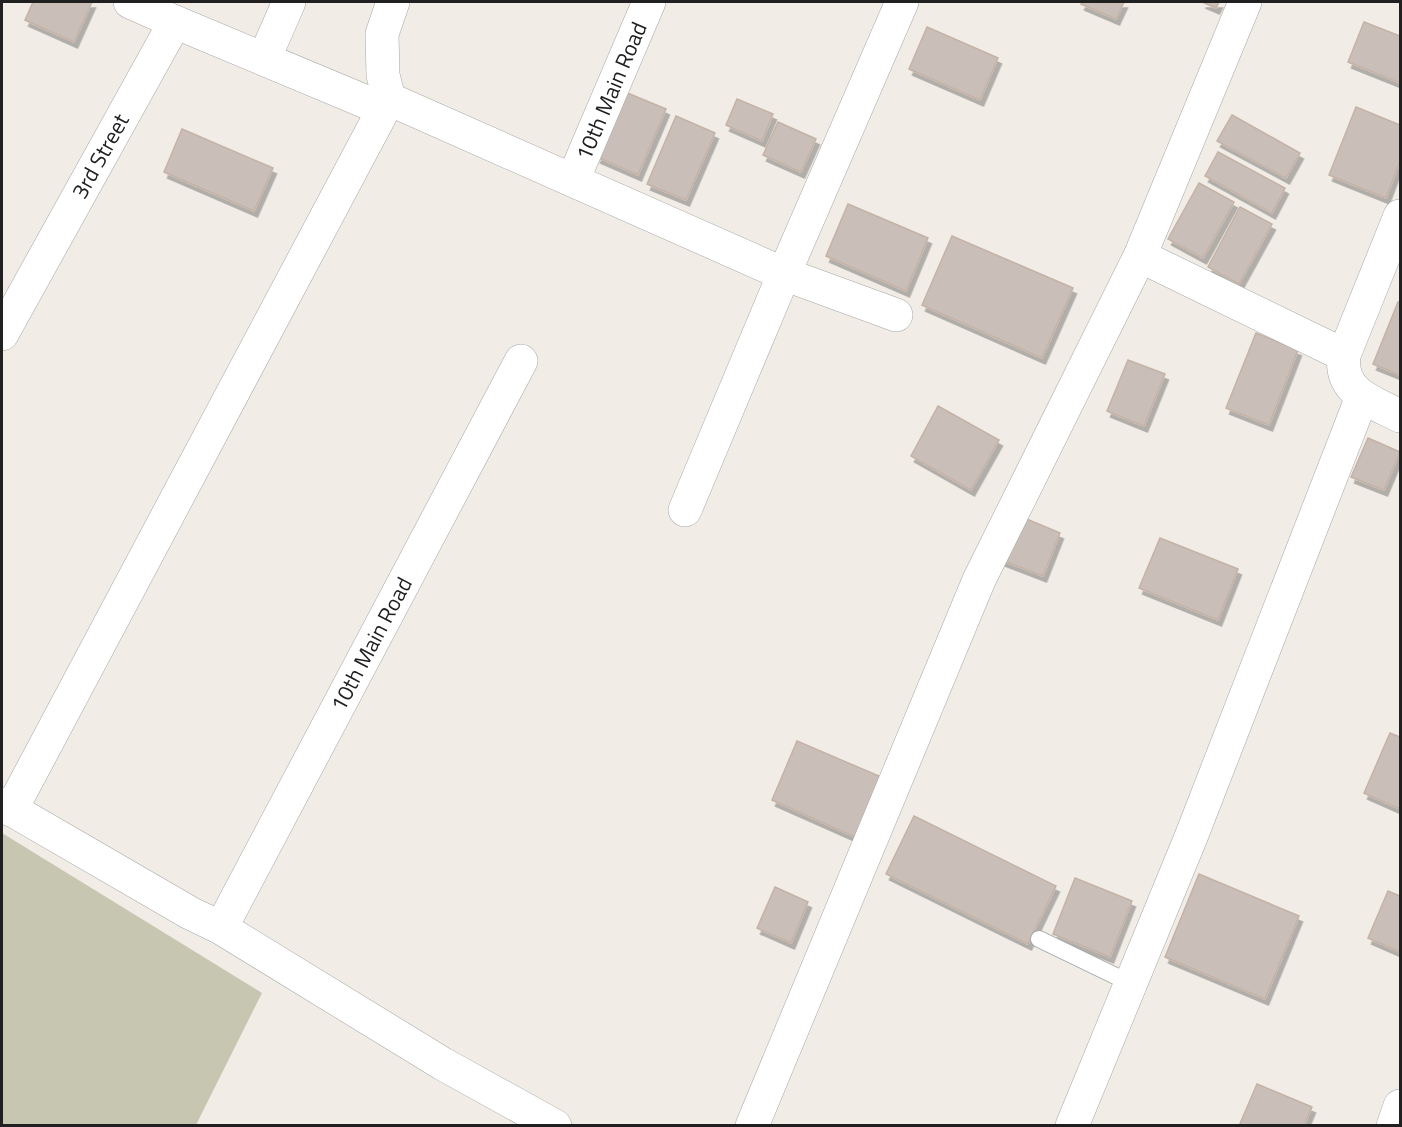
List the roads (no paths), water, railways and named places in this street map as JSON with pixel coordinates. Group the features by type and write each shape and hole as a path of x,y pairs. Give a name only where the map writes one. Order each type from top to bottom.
{"street":[{"path":"130,2 264,59 386,104 573,180 784,274 896,315"},
{"path":"264,59 288,2"},
{"path":"393,2 382,34 386,104 6,807 190,913 221,928 443,1064 555,1125"},
{"name":"10th Main Road","path":"573,180 649,2"},
{"path":"685,510 902,2"},
{"path":"752,1125 979,580 1140,256 1245,2"},
{"name":"3rd Street","path":"2,334 175,22"},
{"path":"1401,216 1344,355 1343,364 1351,386 1362,397 1401,416"},
{"path":"1140,256 1344,355"},
{"name":"10th Main Road","path":"221,928 521,361"},
{"path":"1072,1125 1191,837 1362,397"},
{"path":"1393,1125 1401,1106"}],"lane":[{"path":"1039,939 1130,983"}]}
